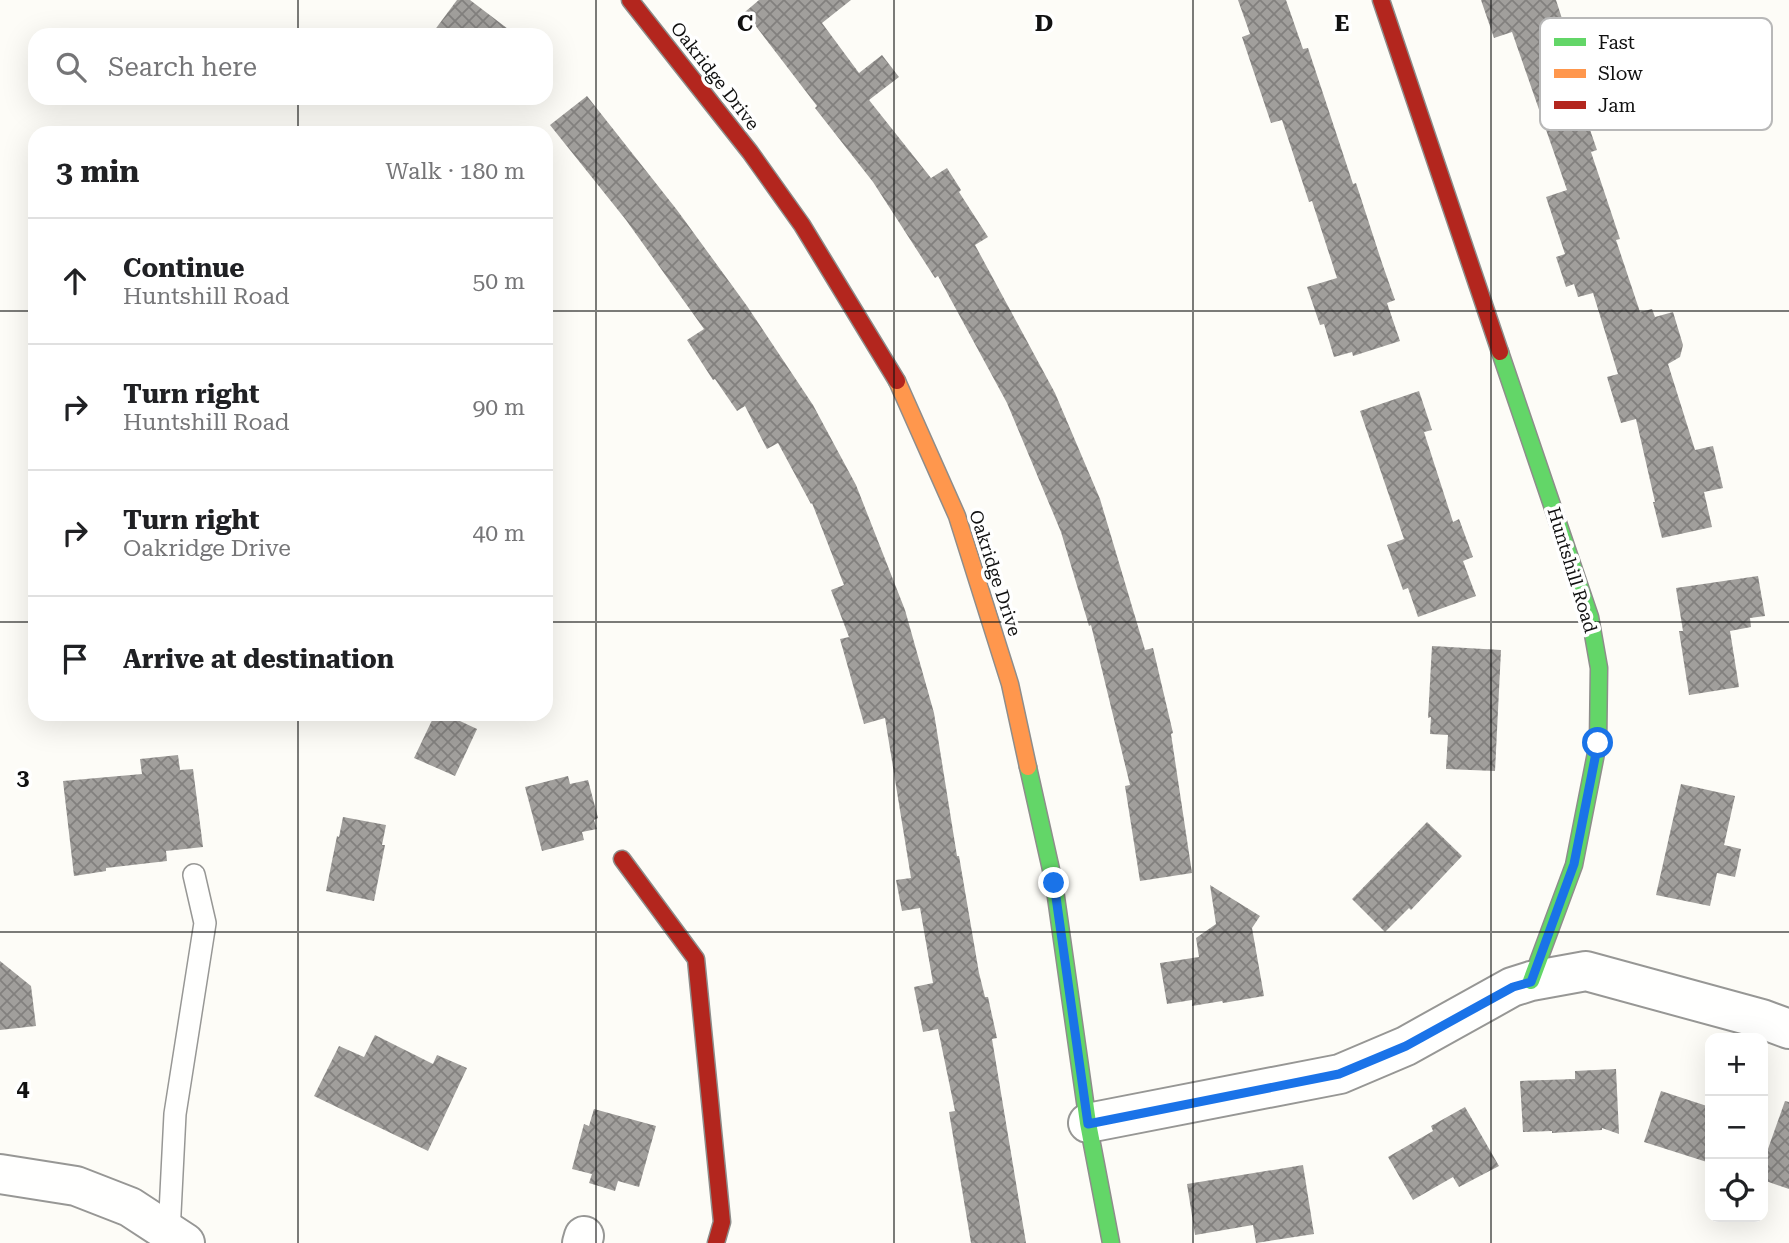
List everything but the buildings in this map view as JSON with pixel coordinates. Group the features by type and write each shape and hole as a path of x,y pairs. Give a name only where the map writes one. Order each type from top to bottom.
{"street":[{"name":"Oakridge Drive","path":"630,0 750,152 802,225 901,388 957,516 1010,684 1054,883 1088,1124 1111,1243"},
{"name":"Huntshill Road","path":"1381,0 1590,617 1599,668 1598,743 1574,864 1531,982"},
{"path":"622,859 696,959 722,1222 716,1243"},
{"path":"1088,1124 1339,1074 1406,1046 1513,987 1586,971 1762,1019 1789,1029"},
{"path":"0,1174 76,1186 130,1207 177,1238"}],"lane":[{"path":"177,1238 175,1114 205,923 194,875"}],"traffic: fast":[{"path":"1500,352 1590,617 1599,668 1598,743 1574,865 1531,981"},
{"path":"1028,767 1054,883 1088,1123 1111,1243"}],"traffic: slow":[{"path":"897,381 957,516 1010,684 1028,767"}],"traffic: jam":[{"path":"630,0 750,152 802,225 897,381"},
{"path":"1381,0 1500,352"},
{"path":"622,859 696,959 722,1222 716,1243"}],"route":[{"path":"1054,883 1088,1124 1339,1074 1406,1046 1513,987 1531,982 1574,864 1598,743"}]}
